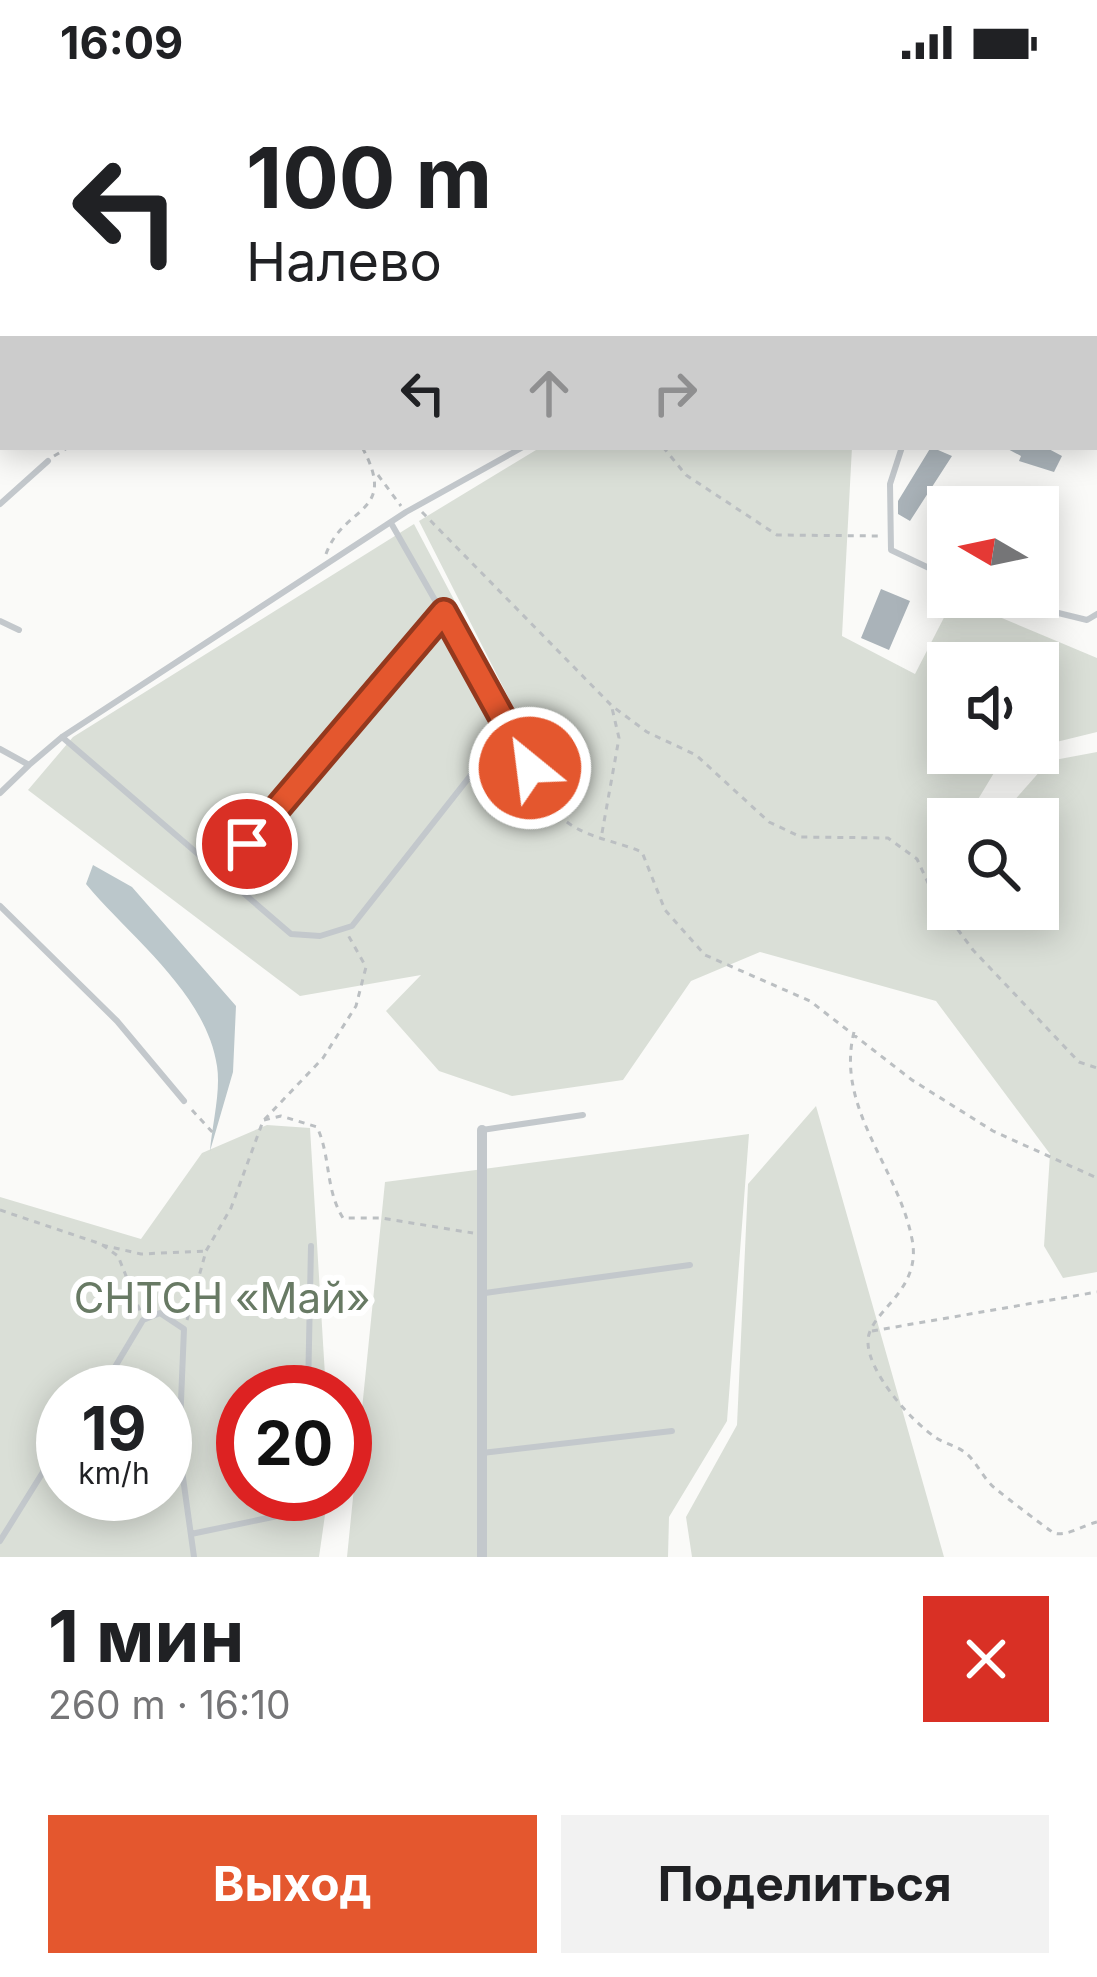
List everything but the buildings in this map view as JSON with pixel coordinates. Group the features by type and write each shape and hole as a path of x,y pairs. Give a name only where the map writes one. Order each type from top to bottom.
{"street":[{"path":"482,1130 482,1557"}],"lane":[{"path":"0,793 62,737 406,512 518,450"},
{"path":"901,450 890,484 891,550 927,567"},
{"path":"0,504 48,461"},
{"path":"391,524 553,809"},
{"path":"219,877 444,612"},
{"path":"1059,613 1087,620 1097,614"},
{"path":"0,621 19,631"},
{"path":"62,737 219,877 291,934 320,936 352,926 508,728"},
{"path":"0,749 29,765"},
{"path":"0,906 117,1021 184,1101"},
{"path":"482,1130 583,1115"},
{"path":"309,1365 311,1246"},
{"path":"481,1293 690,1265"},
{"path":"116,1365 143,1320 160,1313 184,1329 179,1449 194,1557"},
{"path":"482,1453 672,1431"},
{"path":"0,1541 36,1483"},
{"path":"191,1534 254,1521"}],"path":[{"path":"48,461 64,450"},
{"path":"364,450 406,512"},
{"path":"665,450 686,475 777,535 891,536"},
{"path":"328,567 326,550 374,497 376,472"},
{"path":"417,506 612,706 646,732 697,755 770,822 801,837 889,838 917,859 936,900 1014,996 1079,1063 1097,1068"},
{"path":"602,835 620,738 612,706"},
{"path":"553,809 583,834 602,835 642,852 664,910 705,955 810,1001 912,1079 993,1131 1097,1178"},
{"path":"184,1329 206,1251 231,1208 263,1120 322,1058 356,1006 366,967 343,928"},
{"path":"854,1031 847,1059 857,1106 912,1238 914,1267 870,1332 867,1346 886,1389 936,1437 968,1455 994,1489 1022,1504 1050,1532 1064,1534 1097,1522"},
{"path":"184,1101 213,1134"},
{"path":"263,1120 281,1116 317,1126 324,1143 331,1199 343,1218 441,1225 481,1234"},
{"path":"0,1224 2,1210 141,1254 206,1251"},
{"path":"101,1244 118,1256 143,1320"},
{"path":"870,1332 1097,1292"}],"green space":[{"path":"536,450 852,450 842,636 915,674 927,651 927,774 993,774 979,798 927,798 927,930 1059,930 1059,798 1016,798 1038,774 1059,774 1059,759 1097,752 1097,1272 1063,1278 1044,1246 1050,1154 936,1001 760,952 691,981 623,1080 512,1096 439,1071 386,1011 421,975 300,996 28,790 73,737 414,524 573,825 419,521"},
{"path":"944,618 1002,618 1059,642 931,642"},
{"path":"1059,642 1097,658 1097,732 1059,741"},
{"path":"816,1106 944,1557 692,1557 686,1517 737,1425 748,1184"},
{"name":"СНТСН «Май»","path":"267,1125 310,1128 324,1365 216,1365 216,1521 324,1521 319,1557 0,1557 0,1197 141,1239 202,1153"},
{"path":"749,1134 727,1421 669,1517 668,1557 347,1557 351,1521 372,1521 372,1365 366,1365 385,1182"}],"shaded area":[{"path":"93,865 132,887 236,1006 233,1072 210,1151 218,1076 210,1039 164,967 86,884"}],"route":[{"path":"247,844 444,612 530,768"}]}
